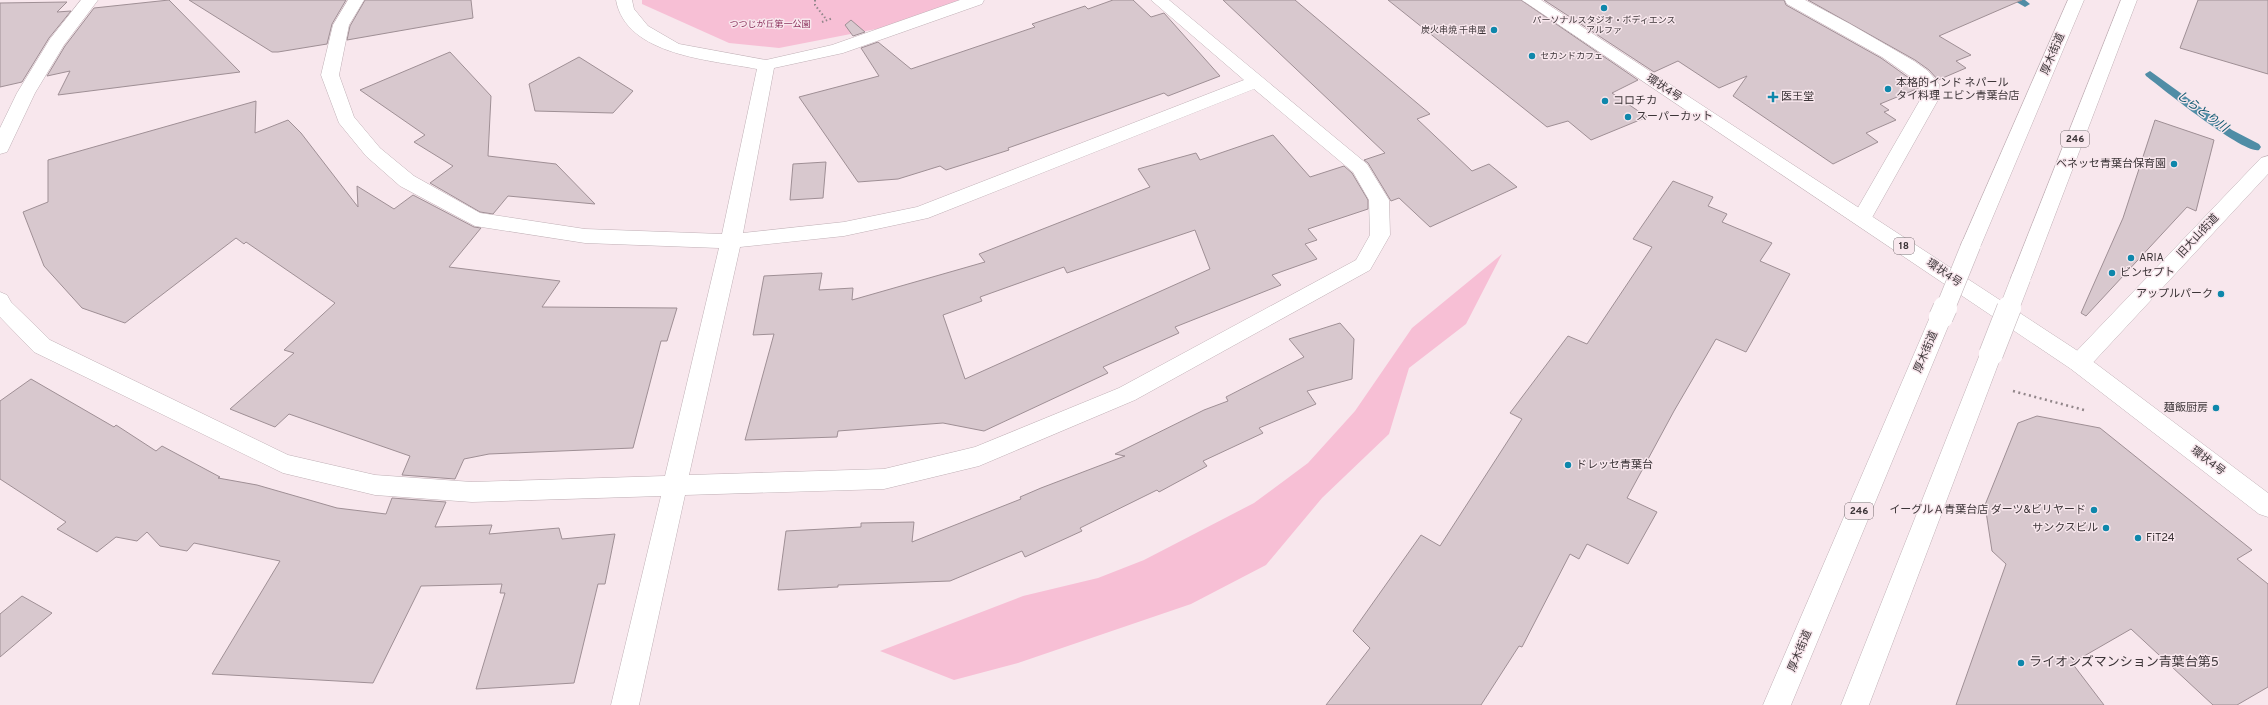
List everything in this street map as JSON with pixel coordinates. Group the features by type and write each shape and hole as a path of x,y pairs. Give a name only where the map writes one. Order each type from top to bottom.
{"main road":[{"path":"0,148 26,93 56,43 90,0"},
{"path":"356,0 341,25 330,75 345,120 373,152 407,181 475,220 585,236 731,241 844,229 921,213 1258,80"},
{"path":"624,0 626,10 642,30 674,48 766,66 837,49 976,0"},
{"path":"0,300 2,306 42,346 283,463 375,485 472,492 673,487 884,479 979,456 1126,394 1363,265 1380,235 1379,200 1360,168 1258,80 1159,0"},
{"name":"環状4号","path":"1530,0 1862,218 2079,363 2268,507"},
{"path":"1793,0 1910,67 1928,80 1932,86 1929,100 1862,218"},
{"name":"厚木街道","path":"1777,705 2076,0"},
{"name":"246","path":"1855,705 2129,0"},
{"path":"625,705 673,487 731,241 766,66"},
{"name":"旧大山街道","path":"2079,363 2268,162"}],"path":[{"path":"815,0 815,5 826,19"},
{"path":"2008,390 2087,411"}],"green space":[{"name":"つつじが丘第一公園","path":"642,0 976,0 907,23 779,48 729,43 642,4"},
{"path":"1502,254 1466,324 1409,368 1389,434 1322,498 1266,565 1191,604 1018,663 954,680 880,651 1023,596 1098,578 1144,560 1254,503 1308,463 1355,411 1412,328"}],"building":[{"path":"169,0 240,72 58,95 70,71 47,76 65,46 94,8"},
{"path":"189,0 346,0 332,24 327,44 272,52"},
{"path":"365,0 471,0 473,18 347,40 350,26"},
{"path":"1113,0 1133,0 1151,17 1164,13 1220,76 1168,96 1164,93 1008,148 1009,150 946,170 940,166 898,179 858,182 799,97 879,76 861,48 878,42 911,69 1035,27 1032,24 1085,6 1088,9"},
{"path":"1223,0 1295,0 1430,114 1417,119 1472,171 1489,164 1517,187 1430,227 1399,198 1391,201 1368,163 1364,160 1385,153"},
{"path":"1388,0 1521,0 1638,80 1612,93 1647,117 1591,140 1568,121 1547,127"},
{"path":"1544,0 1784,0 1786,5 1881,58 1919,85 1919,88 1880,104 1889,110 1884,112 1896,120 1866,133 1878,142 1833,164 1733,96 1747,76 1719,88 1678,61 1654,72"},
{"path":"1808,0 2022,0 1939,36 1971,55 1956,61 1966,68 1938,80 1929,70 1915,60"},
{"path":"2198,0 2268,0 2268,74 2180,48"},
{"path":"67,2 57,12 71,11 49,38 22,82 0,87 0,3"},
{"path":"851,20 865,32 853,36 845,25"},
{"path":"450,52 491,96 488,156 556,164 595,204 508,196 493,214 480,212 430,183 453,166 414,142 425,135 360,90"},
{"path":"579,57 633,91 613,113 535,111 529,84"},
{"path":"256,101 255,133 288,120 301,133 358,207 357,186 394,209 413,195 474,227 481,228 449,267 560,281 542,307 677,308 667,341 661,341 633,448 489,454 464,459 455,479 402,475 410,456 289,414 275,427 230,409 294,353 284,350 335,303 246,242 244,244 236,238 125,323 82,308 44,266 23,212 48,202 48,160"},
{"path":"2155,120 2214,140 2196,211 2187,207 2086,316 2081,313 2123,218"},
{"path":"1273,135 1310,177 1344,166 1352,173 1368,200 1368,209 1308,229 1317,240 1305,244 1317,259 1272,275 1281,285 1175,327 1179,333 1103,367 1108,373 984,431 943,423 838,431 837,437 745,440 774,334 753,335 764,276 822,273 819,290 853,288 852,300 985,262 979,254 1150,187 1138,169 1196,153 1200,160","holes":["1195,230 1210,269 965,379 943,315 982,301 980,297 1064,267 1067,273"]},
{"path":"826,162 823,198 790,200 793,164"},
{"path":"1673,181 1713,197 1708,206 1727,214 1722,222 1772,243 1760,261 1790,274 1746,352 1716,339 1674,411 1627,498 1657,512 1628,564 1587,544 1579,559 1570,554 1522,647 1519,646 1481,705 1326,705 1370,648 1353,631 1421,535 1440,546 1522,419 1510,413 1568,336 1587,344 1652,247 1633,239"},
{"path":"1340,323 1354,339 1352,379 1307,391 1316,404 1259,428 1263,433 1203,461 1207,466 1159,492 1157,490 1080,528 1082,531 1025,557 1022,551 950,581 838,585 838,587 778,590 786,531 861,527 861,523 914,522 912,542 1021,499 1020,497 1041,488 1125,456 1115,454 1204,410 1228,401 1226,397 1304,357 1289,339"},
{"path":"31,379 114,427 116,425 156,451 162,446 220,477 218,478 257,485 337,508 386,514 392,498 446,502 435,527 492,525 489,534 559,528 562,539 615,534 605,584 598,584 574,683 476,689 505,593 500,593 502,584 421,586 373,683 212,674 280,561 194,543 187,551 160,546 147,532 137,541 116,537 97,552 57,529 66,522 0,479 0,401"},
{"path":"2037,416 2100,428 2252,550 2237,559 2268,584 2268,687 2237,705 2213,705 2131,629 2072,663 2104,705 1956,705 2006,564 1992,551 1985,505 2018,423"},
{"path":"22,596 52,613 0,657 0,614"}],"waterway":[{"name":"しらとり川","path":"2018,0 2025,4"},
{"name":"しらとり川","path":"2150,74 2228,132 2255,147"}],"place":[{"name":"パーソナルスタジオ・ボディエンス アルファ","path":"1604,8"},
{"name":"炭火串焼 千串屋","path":"1494,30"},
{"name":"セカンドカフェ","path":"1532,56"},
{"name":"本格的インド ネパール タイ料理 エビン青葉台店","path":"1888,89"},
{"name":"医王堂","path":"1773,97"},
{"name":"コロチカ","path":"1605,101"},
{"name":"スーパーカット","path":"1628,117"},
{"name":"ベネッセ青葉台保育園","path":"2174,164"},
{"name":"ARIA","path":"2131,258"},
{"name":"ビンセプト","path":"2112,273"},
{"name":"アップルパーク","path":"2221,294"},
{"name":"麺飯厨房","path":"2216,408"},
{"name":"ドレッセ青葉台","path":"1568,465"},
{"name":"イーグルＡ青葉台店 ダーツ&ビリヤード","path":"2094,510"},
{"name":"サンクスビル","path":"2106,528"},
{"name":"FiT24","path":"2138,538"},
{"name":"ライオンズマンション青葉台第5","path":"2021,663"}]}
